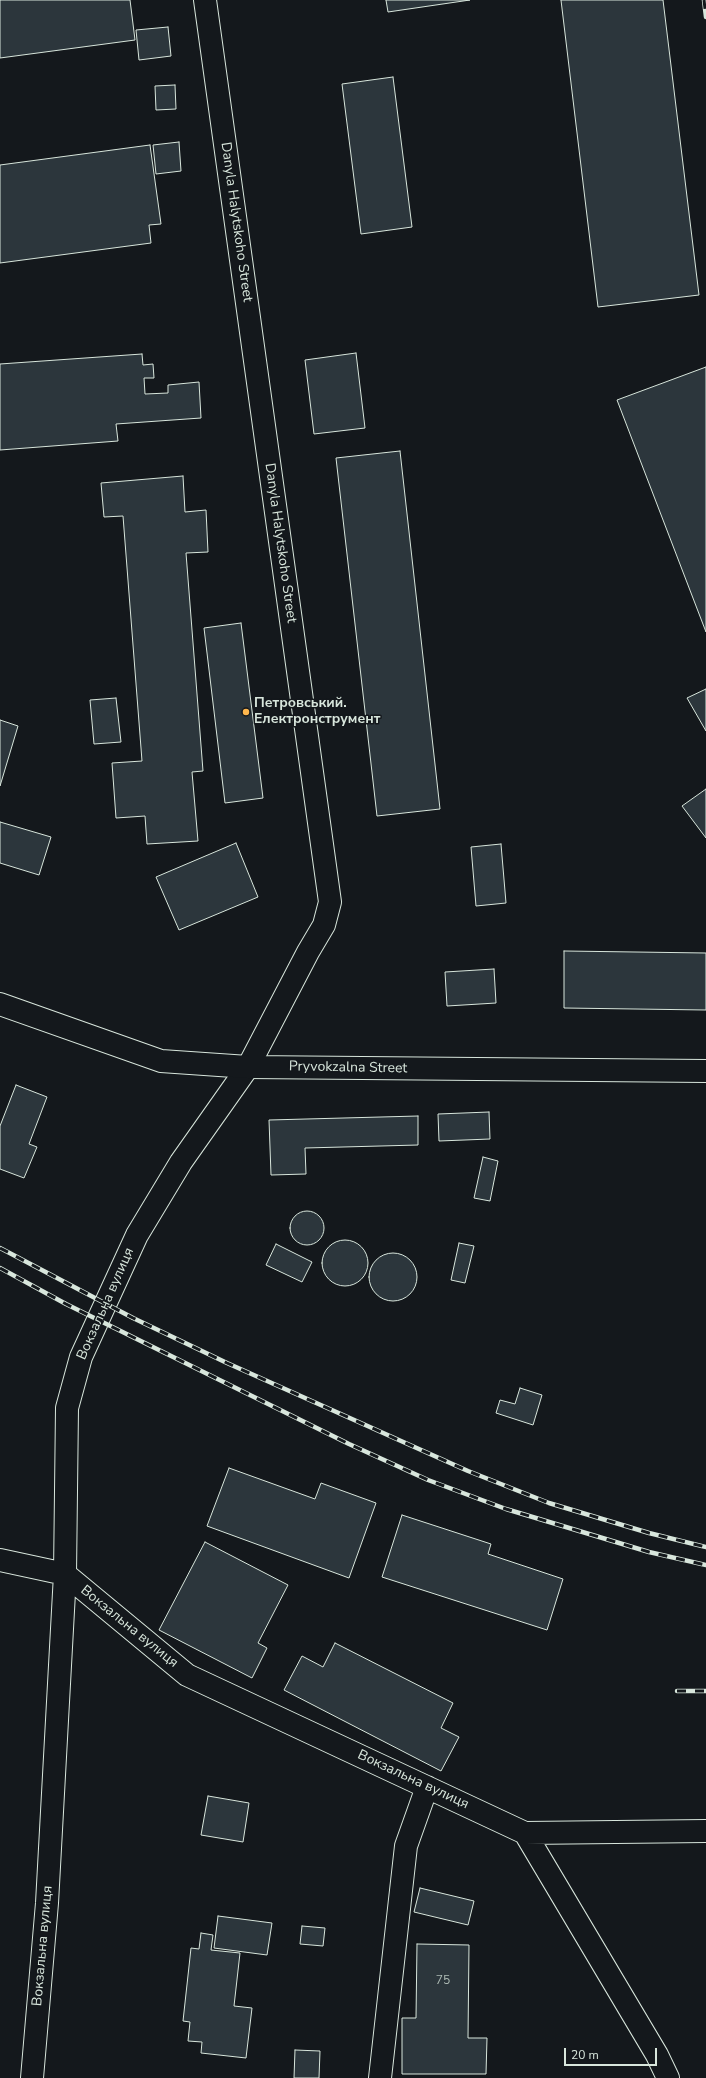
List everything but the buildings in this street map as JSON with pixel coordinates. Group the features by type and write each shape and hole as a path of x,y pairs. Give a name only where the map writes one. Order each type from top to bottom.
{"street":[{"name":"Danyla Halytskoho Street","path":"205,0 330,902 324,925 308,952 248,1067"},
{"name":"Pryvokzalna Street","path":"0,1004 161,1061 248,1067 706,1071"},
{"name":"Вокзальна вулиця","path":"32,2078 47,1903 64,1574 67,1408 81,1357 138,1235 181,1162 248,1067"},
{"path":"0,1560 64,1574"},
{"name":"Вокзальна вулиця","path":"64,1574 187,1675 525,1833"},
{"path":"380,2078 406,1846 427,1787"},
{"path":"525,1833 706,1831"},
{"path":"525,1833 657,2055 668,2078"}],"railway":[{"path":"704,0 706,17"},
{"path":"0,1248 133,1318 227,1363 468,1471 549,1503 649,1533 706,1547"},
{"path":"0,1268 66,1304 349,1444 428,1480 506,1509 649,1552 706,1565"},
{"path":"677,1691 706,1691"}],"place":[{"name":"Петровський. Електронструмент","path":"246,712"}]}
